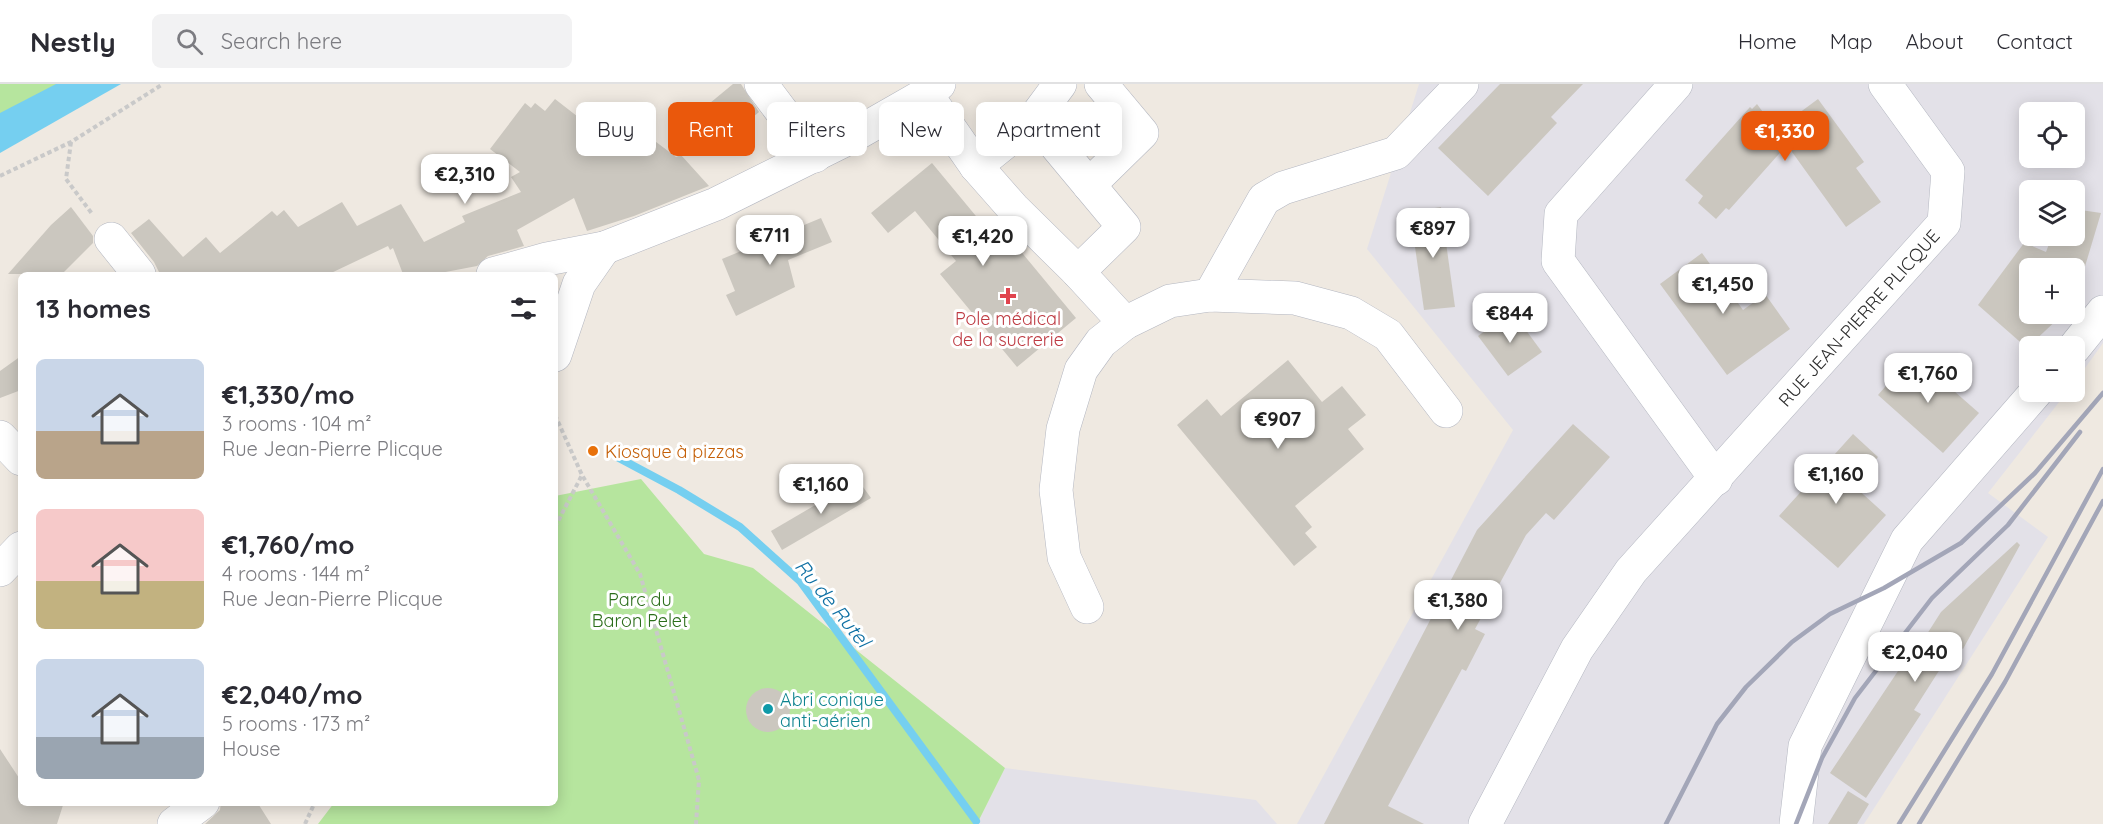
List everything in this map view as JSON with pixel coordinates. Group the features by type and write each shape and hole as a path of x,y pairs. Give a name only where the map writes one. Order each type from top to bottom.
{"street":[{"path":"761,84 774,102"},
{"path":"1047,102 1060,84"},
{"path":"1089,185 1142,133 1101,84"},
{"path":"1210,295 1264,199 1283,188 1396,153 1462,84"},
{"path":"1676,84 1561,214 1558,261 1716,479"},
{"name":"RUE JEAN-PIERRE PLICQUE","path":"1485,824 1577,650 1631,571 1944,224 1948,171 1884,84"},
{"path":"867,126 933,89 976,166 1012,208 1078,272 1125,323"},
{"path":"500,272 547,259 604,248 716,204 815,156"},
{"path":"976,166 988,156"},
{"path":"1065,156 1124,227 1078,272"},
{"path":"111,239 137,272"},
{"path":"558,346 579,284 604,248"},
{"path":"1087,607 1064,557 1056,490 1063,429 1081,370 1101,342 1125,323 1170,301 1210,295 1295,298 1351,313 1388,335 1446,411"},
{"path":"2084,336 2103,312"},
{"path":"1796,824 1805,746 1907,540 2027,402"},
{"path":"0,437 18,456"},
{"path":"0,570 18,551"},
{"path":"174,824 198,806"}],"path":[{"path":"0,176 71,142 163,84"},
{"path":"71,142 66,180 111,239"},
{"path":"558,422 582,475 640,574 699,780 696,824"},
{"path":"558,521 582,475"},
{"path":"305,824 313,806"}],"shaded area":[{"path":"1419,84 2103,84 2103,343 2085,368 2085,336 2019,336 2019,402 2059,402 1988,493 2048,537 1864,824 1297,824 1513,430 1367,249"},
{"path":"1005,768 1256,800 1277,824 977,824"}],"green space":[{"path":"0,84 61,84 0,119"},
{"name":"Parc du Baron Pelet","path":"641,479 704,554 753,568 1005,768 977,824 318,824 332,806 558,806 558,495"}],"water":[{"path":"56,84 121,84 0,153 0,113"}],"building":[{"path":"733,84 741,84 753,102 711,102"},
{"path":"1500,84 1583,84 1551,117 1557,123 1488,196 1438,148"},
{"path":"555,99 576,115 576,156 656,156 656,142 668,151 668,156 682,156 709,186 634,216 587,231 574,198 517,230 524,246 488,256 477,266 446,272 402,272 393,248 390,250 388,246 333,272 159,272 131,233 149,219 183,257 206,237 220,253 272,211 277,216 284,210 298,227 342,202 357,226 401,204 424,242 465,222 462,216 521,192 511,177 520,172 490,149 525,103 531,108 535,103 545,111"},
{"path":"1818,99 1864,162 1856,168 1881,202 1846,227 1787,145 1729,210 1726,208 1716,219 1698,203 1703,196 1685,180 1750,107 1752,109 1757,104 1776,130"},
{"name":"Pole médical de la sucrerie","path":"932,163 990,233 999,225 1076,318 1017,367 940,274 956,261 915,211 888,233 871,213"},
{"path":"71,207 93,236 93,243 64,272 8,274 51,225"},
{"path":"1441,207 1455,307 1424,310 1410,212"},
{"path":"2085,211 2101,213 2085,266 2085,258 2019,258 2019,324 2052,324 2040,336 2019,336 2019,341 1978,305 2022,246 2032,246 2046,252 2048,246 2085,246"},
{"path":"821,218 832,242 788,260 795,287 736,316 726,295 735,291 722,259"},
{"path":"1702,253 1743,310 1765,294 1790,329 1727,375 1660,284"},
{"path":"1512,311 1542,352 1508,376 1478,336"},
{"path":"1913,355 1979,413 1943,453 1878,395"},
{"path":"18,358 18,391 0,398 0,371"},
{"path":"1288,360 1322,402 1342,386 1366,415 1348,429 1364,449 1295,506 1312,527 1305,533 1317,547 1294,566 1177,425 1207,399 1221,416"},
{"path":"1573,424 1610,457 1554,520 1546,513 1526,535 1475,629 1485,634 1466,671 1462,669 1388,806 1424,824 1324,824 1477,530"},
{"path":"1853,434 1878,457 1853,485 1886,515 1838,568 1779,516"},
{"path":"858,480 871,498 782,550 771,531"},
{"path":"2017,542 2020,545 1963,649 1956,644 1914,710 1921,714 1866,798 1830,773 1900,668 1914,642 1920,645 1941,612"},
{"name":"Abri conique anti-aérien","path":"768,688 777,689 784,694 789,701 789,719 784,726 777,731 768,732 759,731 752,726 747,719 746,710 747,701 752,694 759,689"},
{"path":"0,749 18,776 18,806 63,806 57,824 0,824"},
{"path":"1848,791 1869,804 1857,824 1828,824"},
{"path":"220,806 260,806 271,824 205,824 220,810"}],"waterway":[{"name":"Ru de Rutel","path":"617,457 679,490 740,527 800,581 976,821"}],"railway":[{"path":"1666,824 1717,724 1746,687 1792,642 1830,614 1884,588 1961,543 2035,473 2103,393"},
{"path":"1796,824 1822,758 1855,698 1932,598 2008,525 2080,432"},
{"path":"1899,824 1992,674 2103,469"},
{"path":"1919,824 2005,682 2103,501"}],"place":[{"name":"Pole médical de la sucrerie","path":"1008,296"},
{"name":"Kiosque à pizzas","path":"593,451"},
{"name":"Abri conique anti-aérien","path":"768,709"}]}
